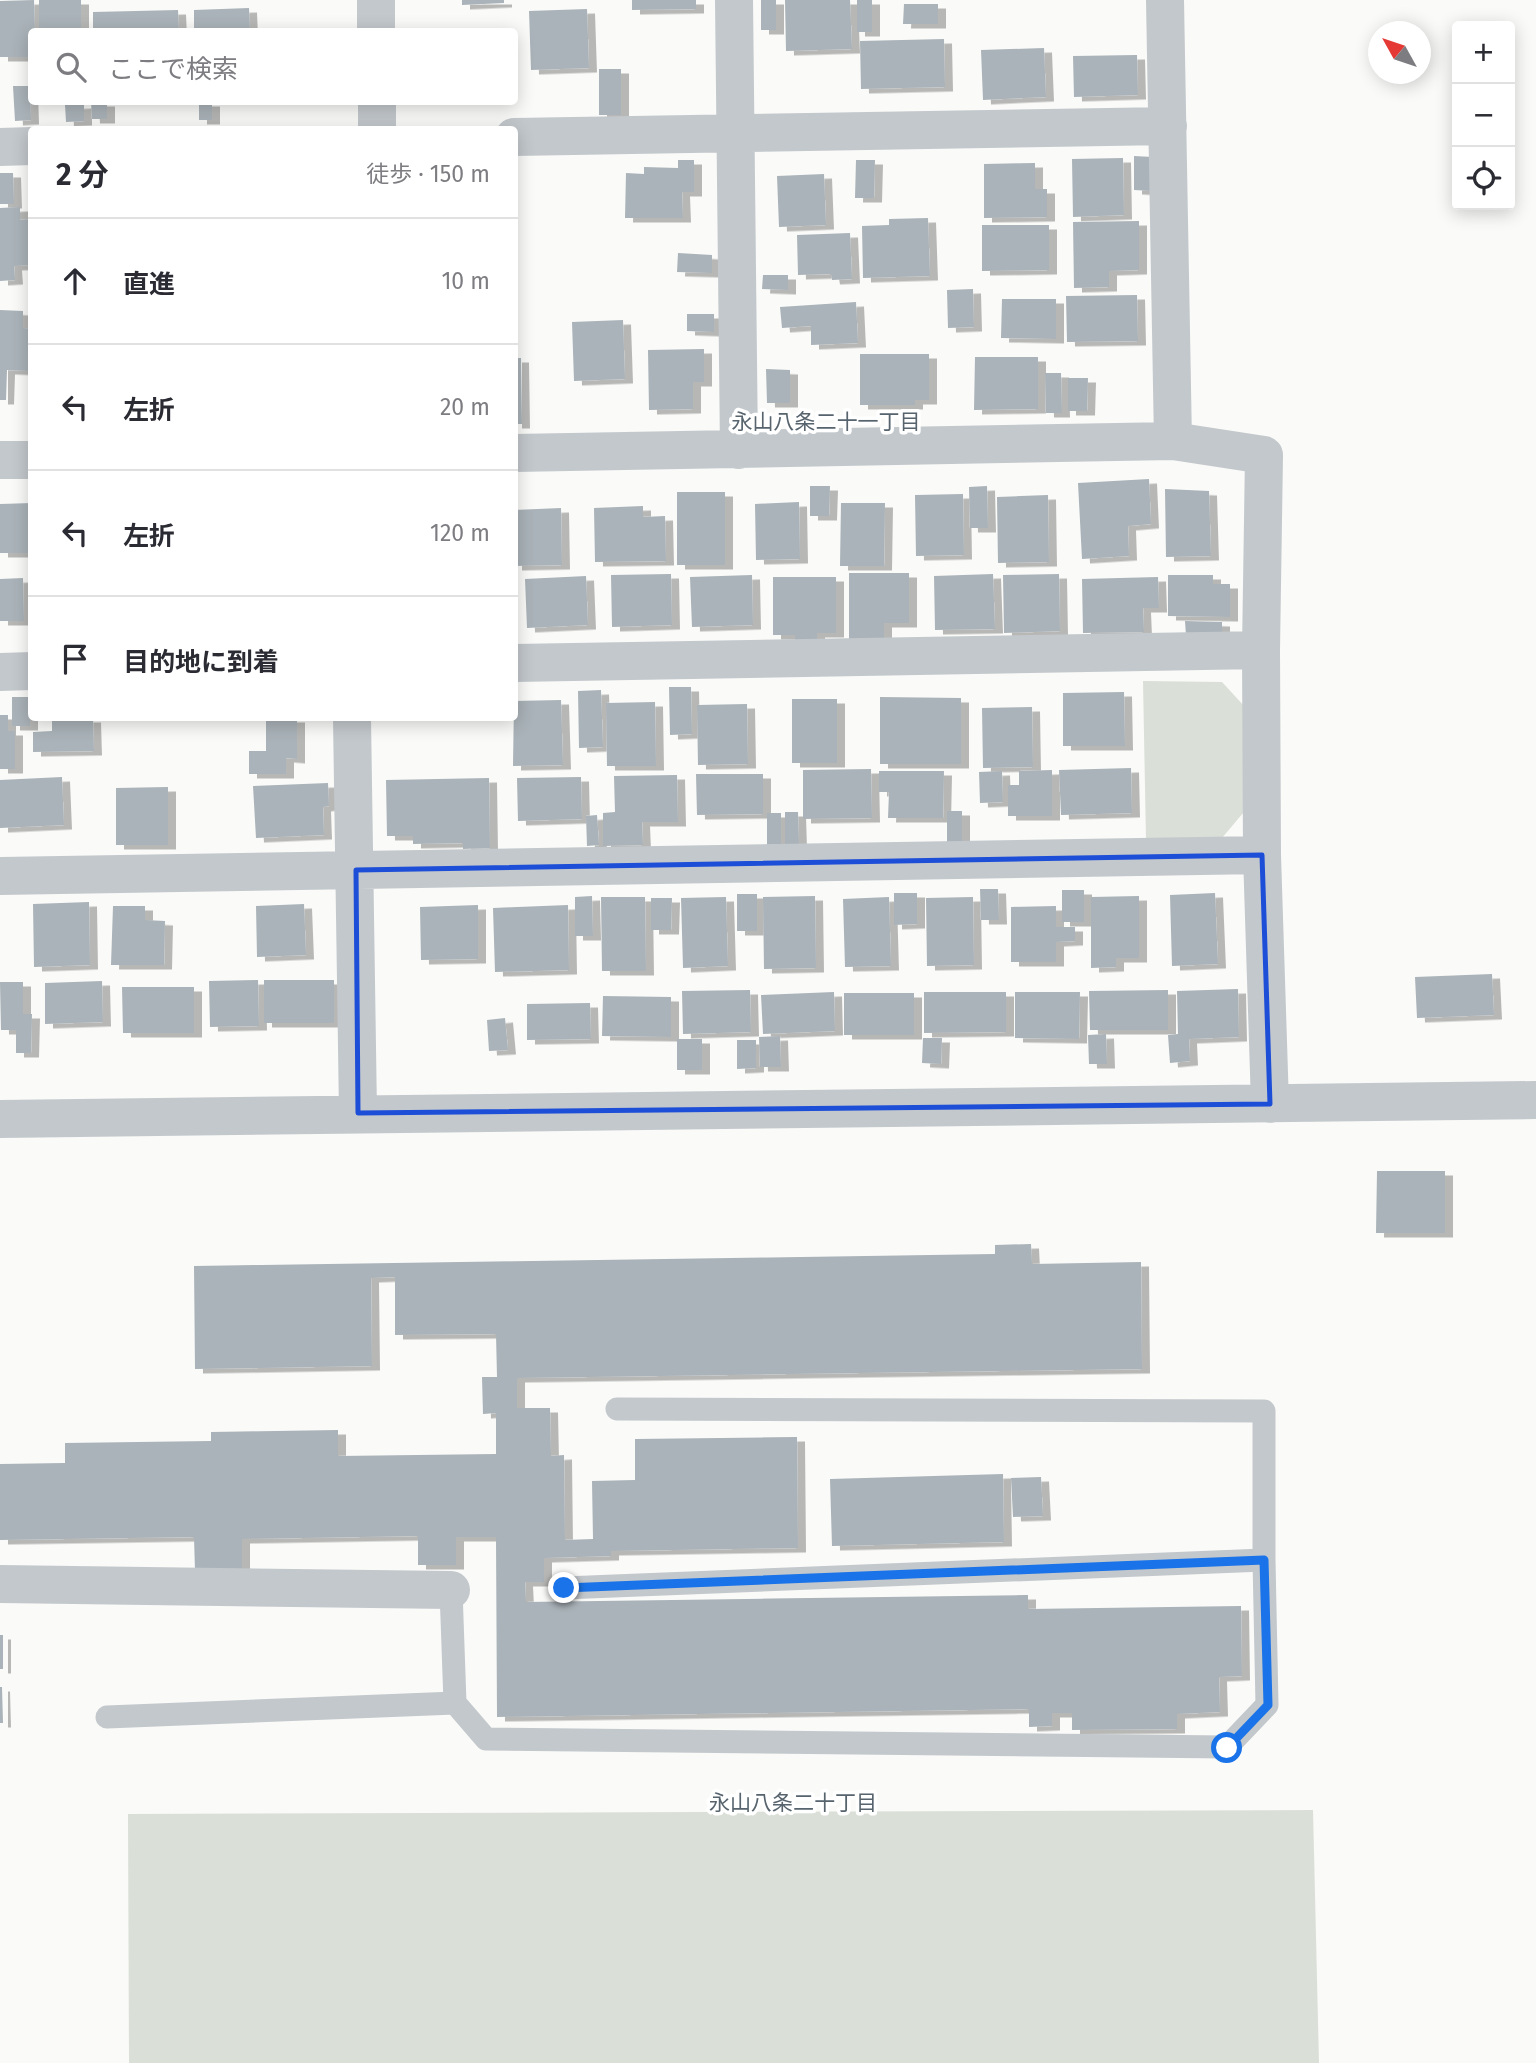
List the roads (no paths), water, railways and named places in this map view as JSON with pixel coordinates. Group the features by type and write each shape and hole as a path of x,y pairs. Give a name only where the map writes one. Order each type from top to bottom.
{"street":[{"path":"376,0 376,28"},
{"path":"734,0 739,450"},
{"path":"1165,0 1173,441"},
{"path":"377,105 377,126"},
{"path":"518,137 1167,126"},
{"path":"0,147 28,146"},
{"path":"518,453 1173,441 1264,455 1262,855 1270,1104"},
{"path":"0,460 28,460"},
{"path":"518,663 1261,650"},
{"path":"0,672 28,671"},
{"path":"352,721 358,1113"},
{"path":"0,876 1262,855"},
{"path":"0,1119 1536,1100"},
{"path":"0,1584 451,1590"}],"lane":[{"path":"451,1590 455,1703 486,1739 1227,1748 1268,1705 1264,1410 617,1409"},
{"path":"564,1588 1264,1560"},
{"path":"107,1717 455,1703"}],"district":[{"name":"永山八条二十一丁目","path":"826,422"},
{"name":"永山八条二十丁目","path":"793,1803"}]}
